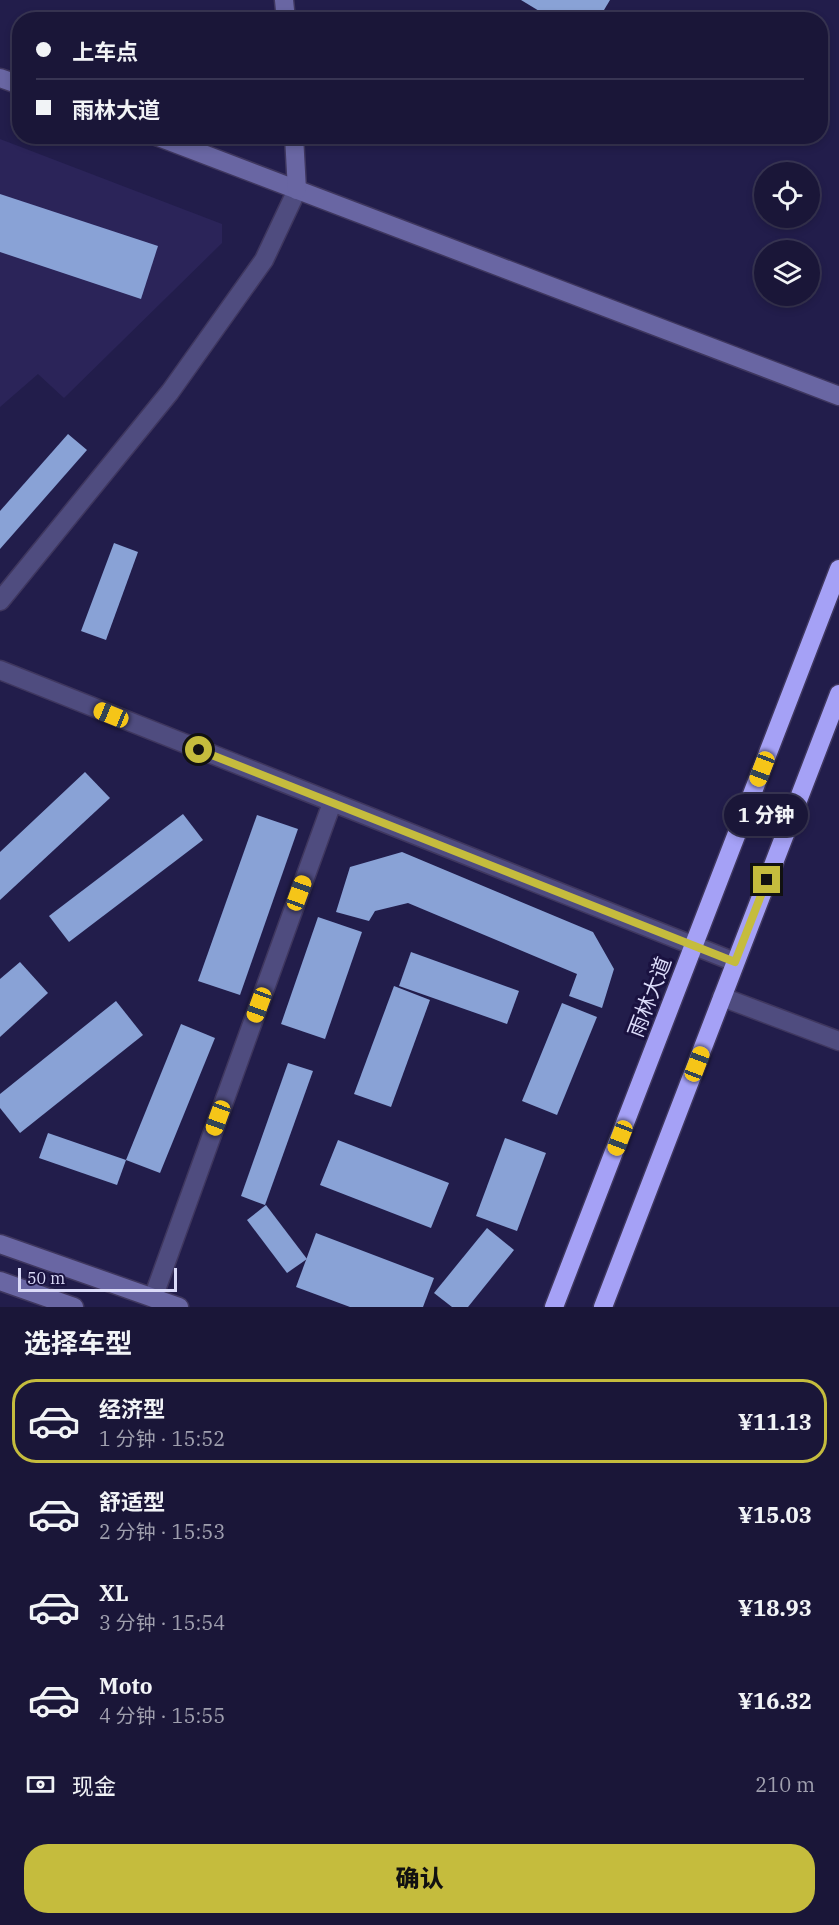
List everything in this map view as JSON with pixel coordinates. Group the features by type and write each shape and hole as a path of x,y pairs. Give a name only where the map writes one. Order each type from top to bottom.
{"highway":[{"name":"雨林大道","path":"554,1307 839,569"},
{"path":"603,1307 839,693"}],"street":[{"path":"177,144 839,396"},
{"path":"0,601 170,392 264,260 297,190 294,144"},
{"path":"0,670 735,962"},
{"path":"153,1298 332,803"},
{"path":"722,997 839,1041"},
{"path":"0,1244 179,1307"},
{"path":"0,1281 74,1307"}],"shaded area":[{"path":"0,139 222,224 222,243 64,398 38,374 0,407"}],"building":[{"path":"521,0 610,0 603,12 541,12"},
{"path":"0,194 158,246 141,299 0,252"},
{"path":"68,434 87,450 0,549 0,511"},
{"path":"114,543 138,552 106,640 81,631"},
{"path":"85,772 110,798 0,900 0,852"},
{"path":"183,814 203,840 69,942 49,916"},
{"path":"257,815 298,829 240,995 198,981"},
{"path":"402,852 593,932 614,969 602,1008 569,996 577,974 408,903 375,911 369,921 336,912 350,867"},
{"path":"318,917 362,932 325,1039 281,1024"},
{"path":"411,952 519,991 507,1024 399,986"},
{"path":"20,962 48,993 0,1037 0,979"},
{"path":"394,986 430,1000 391,1107 354,1094"},
{"path":"116,1001 143,1035 20,1133 0,1108 0,1094"},
{"path":"562,1003 597,1017 557,1115 522,1101"},
{"path":"181,1024 215,1038 160,1173 126,1160"},
{"path":"288,1063 313,1071 265,1205 241,1196"},
{"path":"48,1133 126,1160 117,1185 39,1158"},
{"path":"505,1138 546,1153 517,1231 476,1216"},
{"path":"338,1140 449,1183 431,1228 320,1185"},
{"path":"266,1205 307,1259 287,1273 247,1220"},
{"path":"487,1228 514,1250 468,1307 452,1307 434,1293"},
{"path":"316,1233 434,1278 423,1307 350,1307 296,1287"}],"route":[{"path":"199,750 735,962 767,880"}]}
